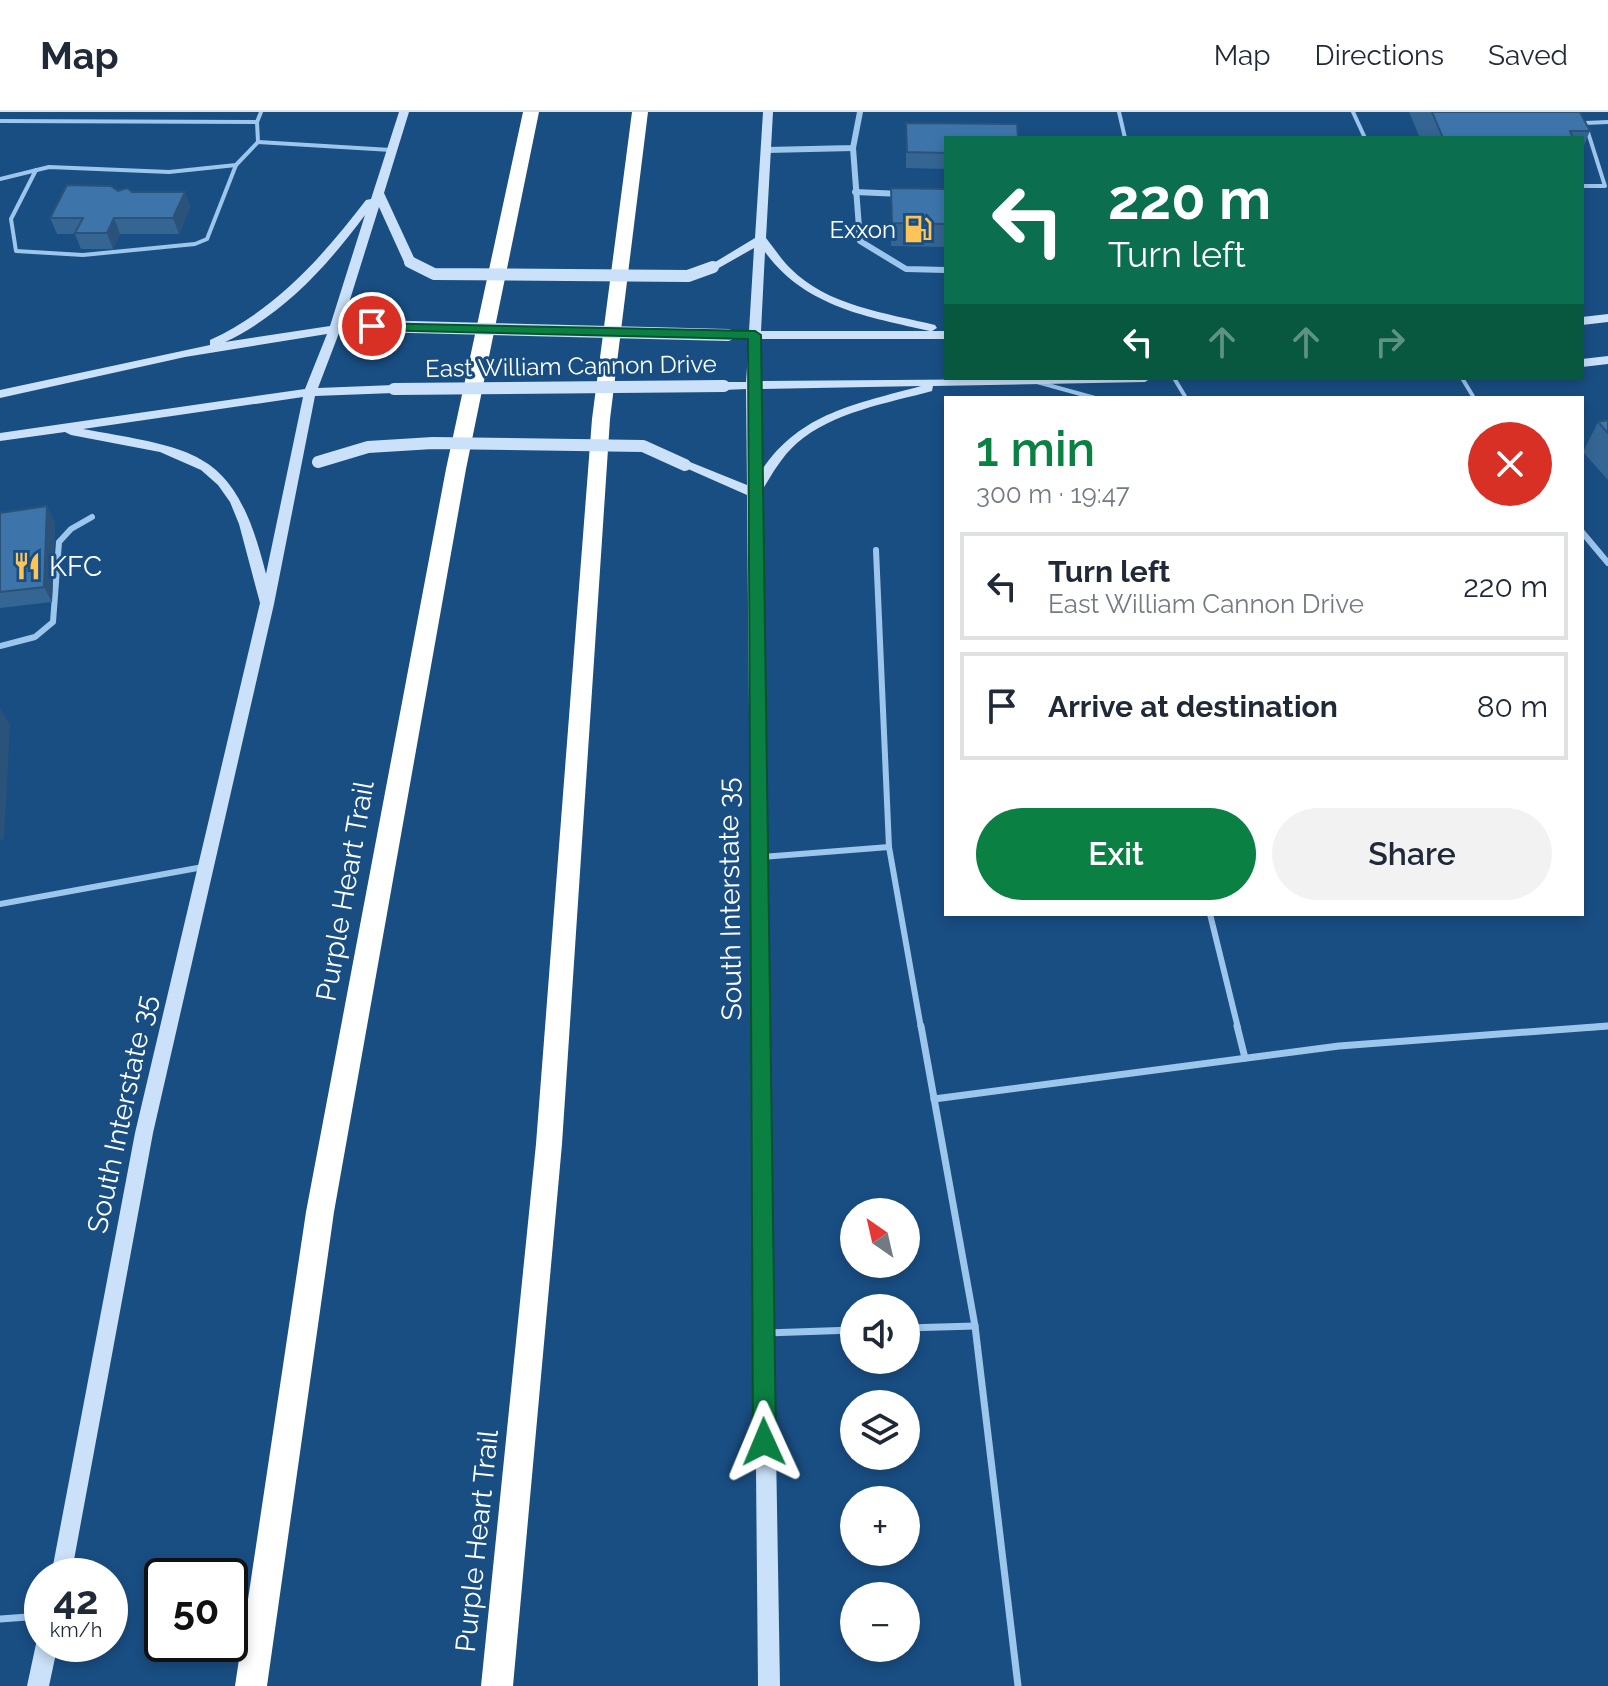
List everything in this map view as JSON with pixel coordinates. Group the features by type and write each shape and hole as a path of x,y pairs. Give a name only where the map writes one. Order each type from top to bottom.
{"highway":[{"name":"Purple Heart Trail","path":"251,1686 320,1212 456,469 531,112"},
{"name":"Purple Heart Trail","path":"497,1686 549,1144 601,419 640,112"},
{"path":"240,1686 266,1572"}],"main road":[{"name":"South Interstate 35","path":"64,1558 144,1133 267,604 310,392 335,328 404,112"},
{"name":"South Interstate 35","path":"768,112 752,386 769,1686"},
{"path":"186,354 227,337 312,276 378,192 410,262 434,274 688,276 713,267 761,239 789,274 816,293 869,313 944,332"},
{"path":"1584,321 1608,318"},
{"name":"East William Cannon Drive","path":"0,394 186,354 335,328 372,326 728,335 944,333"},
{"path":"1584,363 1608,360"},
{"name":"East William Cannon Drive","path":"0,437 310,392 1070,380"},
{"path":"295,470 368,447 433,443 643,446 754,493 774,459 797,436 870,405 948,383"},
{"path":"57,429 186,454 210,469 236,500 267,604"},
{"path":"38,1686 43,1662"}],"street":[{"path":"860,112 853,148 860,241 906,269 944,270"},
{"path":"767,150 853,148"},
{"path":"855,192 916,194"}],"lane":[{"path":"7,120 14,112"},
{"path":"36,170 12,214 8,237 16,251 47,256 100,256 195,244 207,239 236,165 258,142 257,122 261,112"},
{"path":"1119,112 1125,136"},
{"path":"1353,112 1364,136"},
{"path":"0,121 257,122"},
{"path":"1584,186 1605,186 1585,123 1608,122"},
{"path":"258,142 391,150"},
{"path":"0,179 49,167 169,172 236,165"},
{"path":"1033,381 1088,396"},
{"path":"0,646 35,637 53,622 59,542 71,529 92,517"},
{"path":"1584,534 1608,563"},
{"path":"876,550 889,847 975,1326 1018,1686"},
{"path":"758,857 889,847"},
{"path":"0,904 206,866"},
{"path":"1210,916 1245,1058"},
{"path":"934,1099 1339,1046 1608,1026"},
{"path":"920,1328 975,1326"},
{"path":"762,1333 840,1330"},
{"path":"0,1619 24,1617"}],"building":[{"path":"1432,112 1580,112 1590,131 1570,131 1572,136 1442,136"},
{"path":"906,123 1017,124 1018,136 944,136 944,153 907,152"},
{"path":"67,185 111,186 118,191 127,188 132,192 185,192 173,218 114,218 107,233 75,233 83,218 50,218"},
{"path":"891,188 944,189 944,224 892,223"},
{"path":"1608,420 1608,433 1598,422"},
{"name":"KFC","path":"47,506 44,587 0,592 0,513"}],"place":[{"name":"Exxon","path":"918,229"},
{"name":"KFC","path":"27,566"}],"route":[{"path":"372,326 755,335 752,386 764,1442"}]}
